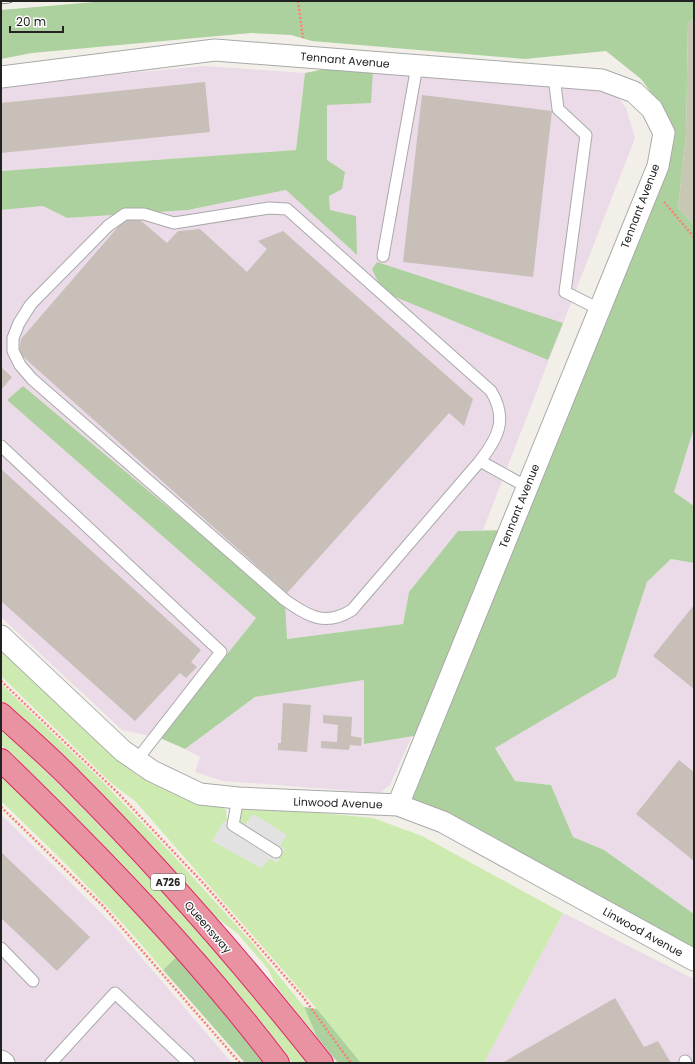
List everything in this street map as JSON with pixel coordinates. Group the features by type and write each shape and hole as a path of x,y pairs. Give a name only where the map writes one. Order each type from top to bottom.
{"highway":[{"name":"Queensway","path":"1,714 73,781 141,852 238,962 322,1063"},
{"name":"A726","path":"1,760 76,833 156,918 230,1003 278,1063"}],"street":[{"name":"Tennant Avenue","path":"1,77 214,50 602,80 634,92 652,109 664,133 658,166 398,805"},
{"name":"Linwood Avenue","path":"1,636 136,761 152,771 200,794 238,798 398,805 443,822 694,960"},
{"path":"1,1060 4,1063"}],"lane":[{"path":"384,256 417,66"},
{"path":"554,76 558,109 586,136 565,292 599,309"},
{"path":"269,208 287,209 492,391 501,412 500,423 498,434 489,450 480,461 352,610 341,617 327,619 316,618 303,612 285,600 32,379 20,365 13,351 13,338 18,323 31,304 108,226 126,214 144,214 174,223 269,208"},
{"path":"1,446 221,652 136,761"},
{"path":"480,461 527,487"},
{"path":"238,798 233,825 276,852"},
{"path":"1,948 33,980"},
{"path":"51,1063 115,993 186,1062"}],"path":[{"path":"298,1 303,40"},
{"path":"649,187 661,198 694,237"},
{"path":"1,807 103,906 240,1063"}],"shaded area":[{"path":"694,19 694,225 678,208 686,136 688,23"},
{"path":"205,66 305,73 296,150 1,171 1,85"},
{"path":"373,70 587,85 617,95 626,108 635,138 483,530 458,531 409,592 403,624 287,639 7,400 256,618 160,738 122,730 1,617 1,210 43,206 67,218 188,210 286,190 356,254 330,210 327,160 327,105"},
{"path":"694,428 694,506 674,492"},
{"path":"671,559 694,563 694,914 604,850 573,837 551,785 515,781 495,747 616,677 647,582"},
{"path":"364,680 364,743 412,736 390,785 380,793 223,781 195,772 200,757 185,749 255,697"},
{"path":"1,814 117,929 232,1063 1,1063"},
{"path":"253,814 287,835 280,846 285,849 276,862 270,859 261,868 212,841 224,821 238,821 245,825"},
{"path":"563,913 694,979 694,1063 484,1063"}],"green space":[{"path":"106,1 694,1 694,19 688,23 686,136 678,208 694,225 694,428 674,492 694,506 694,563 671,559 647,582 616,677 495,748 515,781 551,785 573,837 604,850 694,914 694,960 398,805 426,734 364,744 364,680 255,697 185,749 160,738 256,618 7,400 23,386 285,605 287,639 403,624 409,592 458,531 517,530 671,142 666,113 641,79 606,51 525,59 312,41 291,35 251,33 32,53 1,59 1,10"},
{"path":"330,68 373,70 371,103 327,105 327,160 345,172 342,189 329,196 330,210 356,216 357,255 286,190 188,210 67,218 43,206 1,210 1,171 296,150 305,73"},
{"path":"377,262 563,323 548,360 383,292 372,269"},
{"path":"1,651 116,759 138,776 201,802 221,805 226,810 227,821 224,821 270,859 277,862 284,849 238,821 242,810 246,806 373,818 422,836 563,913 484,1063 361,1063 317,1009 136,802 111,783 1,676"},
{"path":"1,684 101,780 171,853 255,946 304,1007 317,1037 276,986 268,969 238,934 209,912 71,767 1,700"},
{"path":"1,728 82,808 161,890 237,975 309,1063 293,1063 135,878 1,745"},
{"path":"1,774 95,866 177,956 163,970 105,904 1,801"},
{"path":"177,956 265,1063 245,1063 163,970"},
{"path":"304,1007 317,1009 361,1063 338,1063 317,1037"}],"building":[{"path":"205,82 210,132 1,153 1,103"},
{"path":"422,95 552,111 533,277 403,262"},
{"path":"124,220 140,220 167,243 178,231 200,229 247,272 267,249 258,241 283,231 473,399 464,426 449,413 287,593 19,353 21,339"},
{"path":"1,367 12,377 1,390"},
{"path":"1,469 201,650 191,662 197,667 186,678 180,673 135,721 1,601"},
{"path":"694,605 694,689 653,656"},
{"path":"283,703 311,705 307,752 278,750 278,743 281,743"},
{"path":"323,715 352,717 351,736 362,738 361,746 350,745 349,750 321,748 321,741 337,742 338,725 323,723"},
{"path":"679,760 694,772 694,861 636,814"},
{"path":"1,852 90,937 57,971 1,918"},
{"path":"615,998 644,1047 658,1041 671,1063 502,1063"}],"railway":[{"path":"1,2 10,1"}]}
